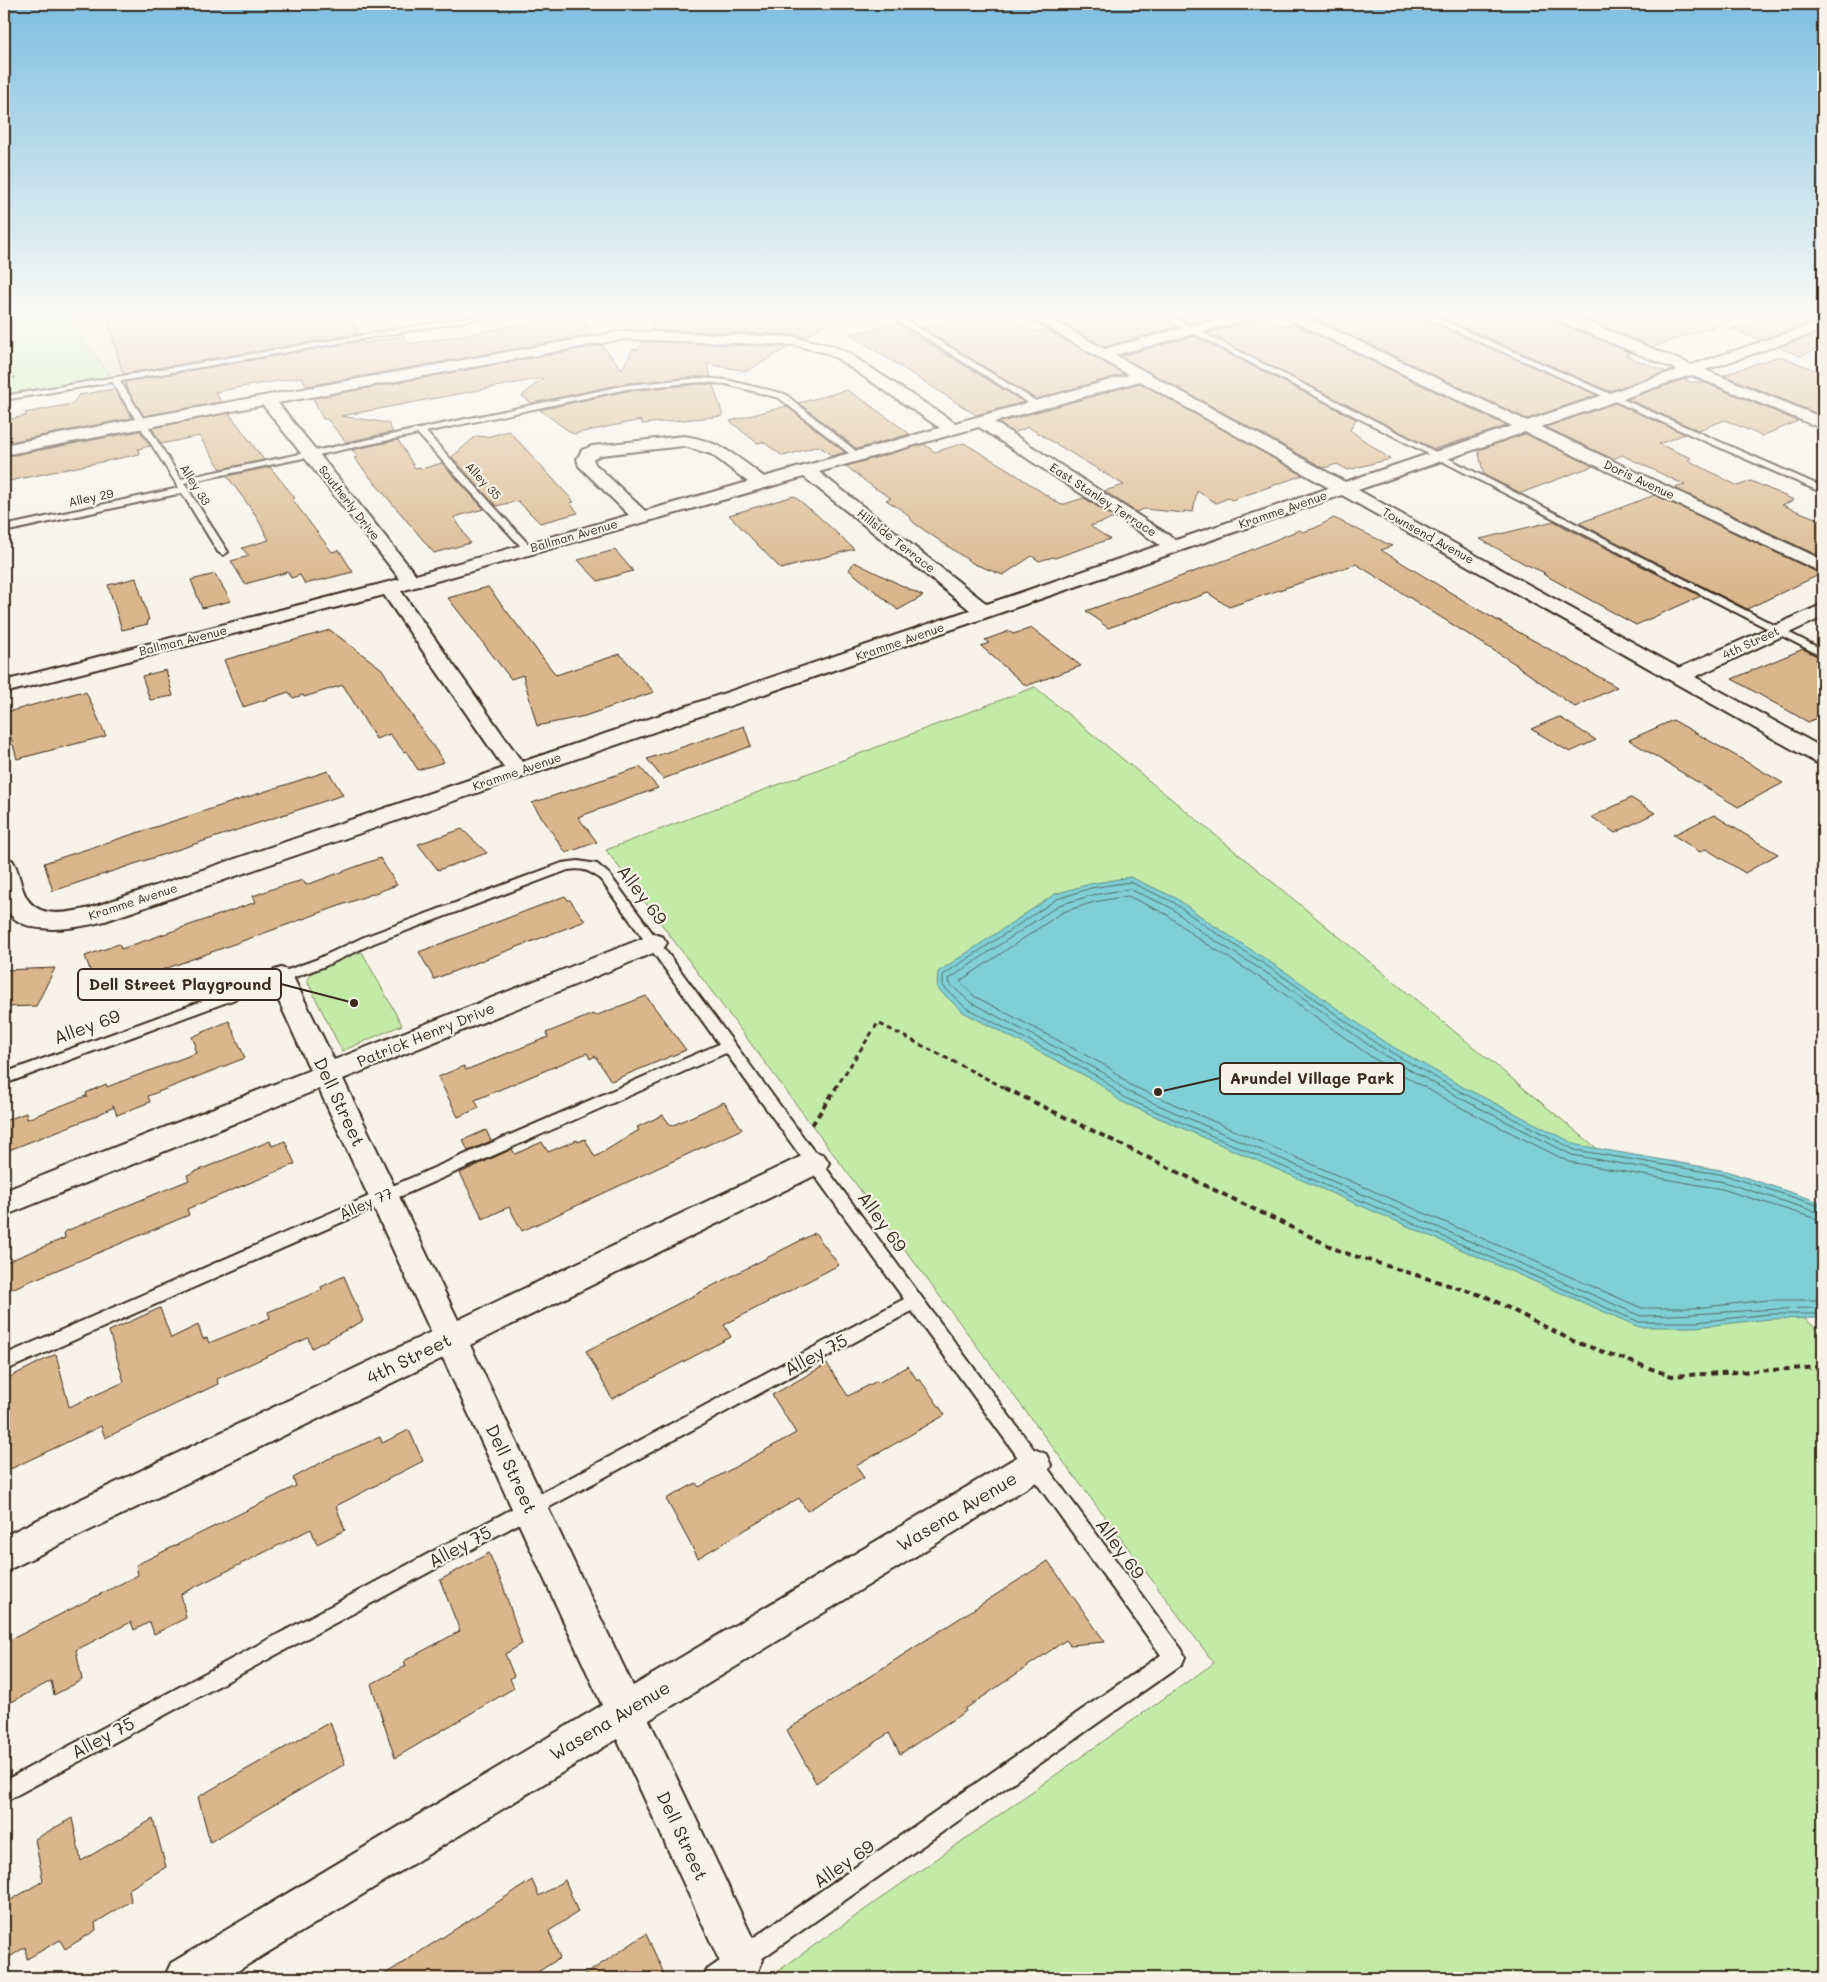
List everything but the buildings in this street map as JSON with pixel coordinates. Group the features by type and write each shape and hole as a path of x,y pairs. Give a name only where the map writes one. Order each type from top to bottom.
{"street":[{"path":"4,450 226,407"},
{"name":"Southerly Drive","path":"273,407 412,582"},
{"path":"921,407 953,429"},
{"name":"Ballman Avenue","path":"4,687 412,582 1029,407"},
{"name":"Townsend Avenue","path":"1198,407 1823,757"},
{"name":"Doris Avenue","path":"1486,407 1823,567"},
{"name":"Kramme Avenue","path":"4,865 16,904 26,914 37,919 73,921 96,916 1584,407"},
{"path":"1783,407 1823,424"},
{"name":"East Stanley Terrace","path":"981,421 1175,547"},
{"path":"642,517 587,466 585,459 588,454 608,449 684,441 698,442 718,450 760,484"},
{"name":"Hillside Terrace","path":"806,470 986,612"},
{"path":"389,588 518,772"},
{"name":"4th Street","path":"1679,676 1823,610"},
{"name":"Patrick Henry Drive","path":"4,1204 654,944"},
{"name":"Dell Street","path":"281,977 624,1713 728,1969"},
{"name":"4th Street","path":"4,1554 450,1339 807,1154"},
{"name":"Wasena Avenue","path":"186,1978 1034,1465"}],"lane":[{"name":"Alley 33","path":"132,407 223,552"},
{"name":"Alley 29","path":"4,530 310,454 531,407"},
{"name":"Alley 29","path":"797,407 858,456"},
{"path":"1342,407 1823,654"},
{"path":"1634,407 1823,490"},
{"name":"Alley 35","path":"420,431 528,549"},
{"name":"Alley 69","path":"4,1079 320,963 369,940 566,866 581,864 597,868 606,877 1175,1657 728,1969"},
{"name":"Alley 77","path":"4,1363 728,1046"},
{"name":"Alley 75","path":"4,1792 915,1301"}],"path":[{"path":"807,1154 878,1023 1009,1090 1342,1252 1486,1297 1573,1341 1672,1376 1823,1367"}],"green space":[{"path":"1035,687 1823,1334 1823,1978 768,1978 1214,1663 606,850"},
{"path":"362,952 402,1025 342,1051 307,981 316,969 323,965"}],"water":[{"path":"1130,877 1176,898 1383,1041 1463,1087 1577,1145 1726,1171 1823,1203 1823,1320 1817,1318 1769,1319 1696,1327 1639,1327 1120,1101 1099,1083 963,1012 937,988 938,972 1055,894 1090,884"}],"place":[{"name":"Dell Street Playground","path":"354,1003"},
{"name":"Arundel Village Park","path":"1158,1092"}]}
